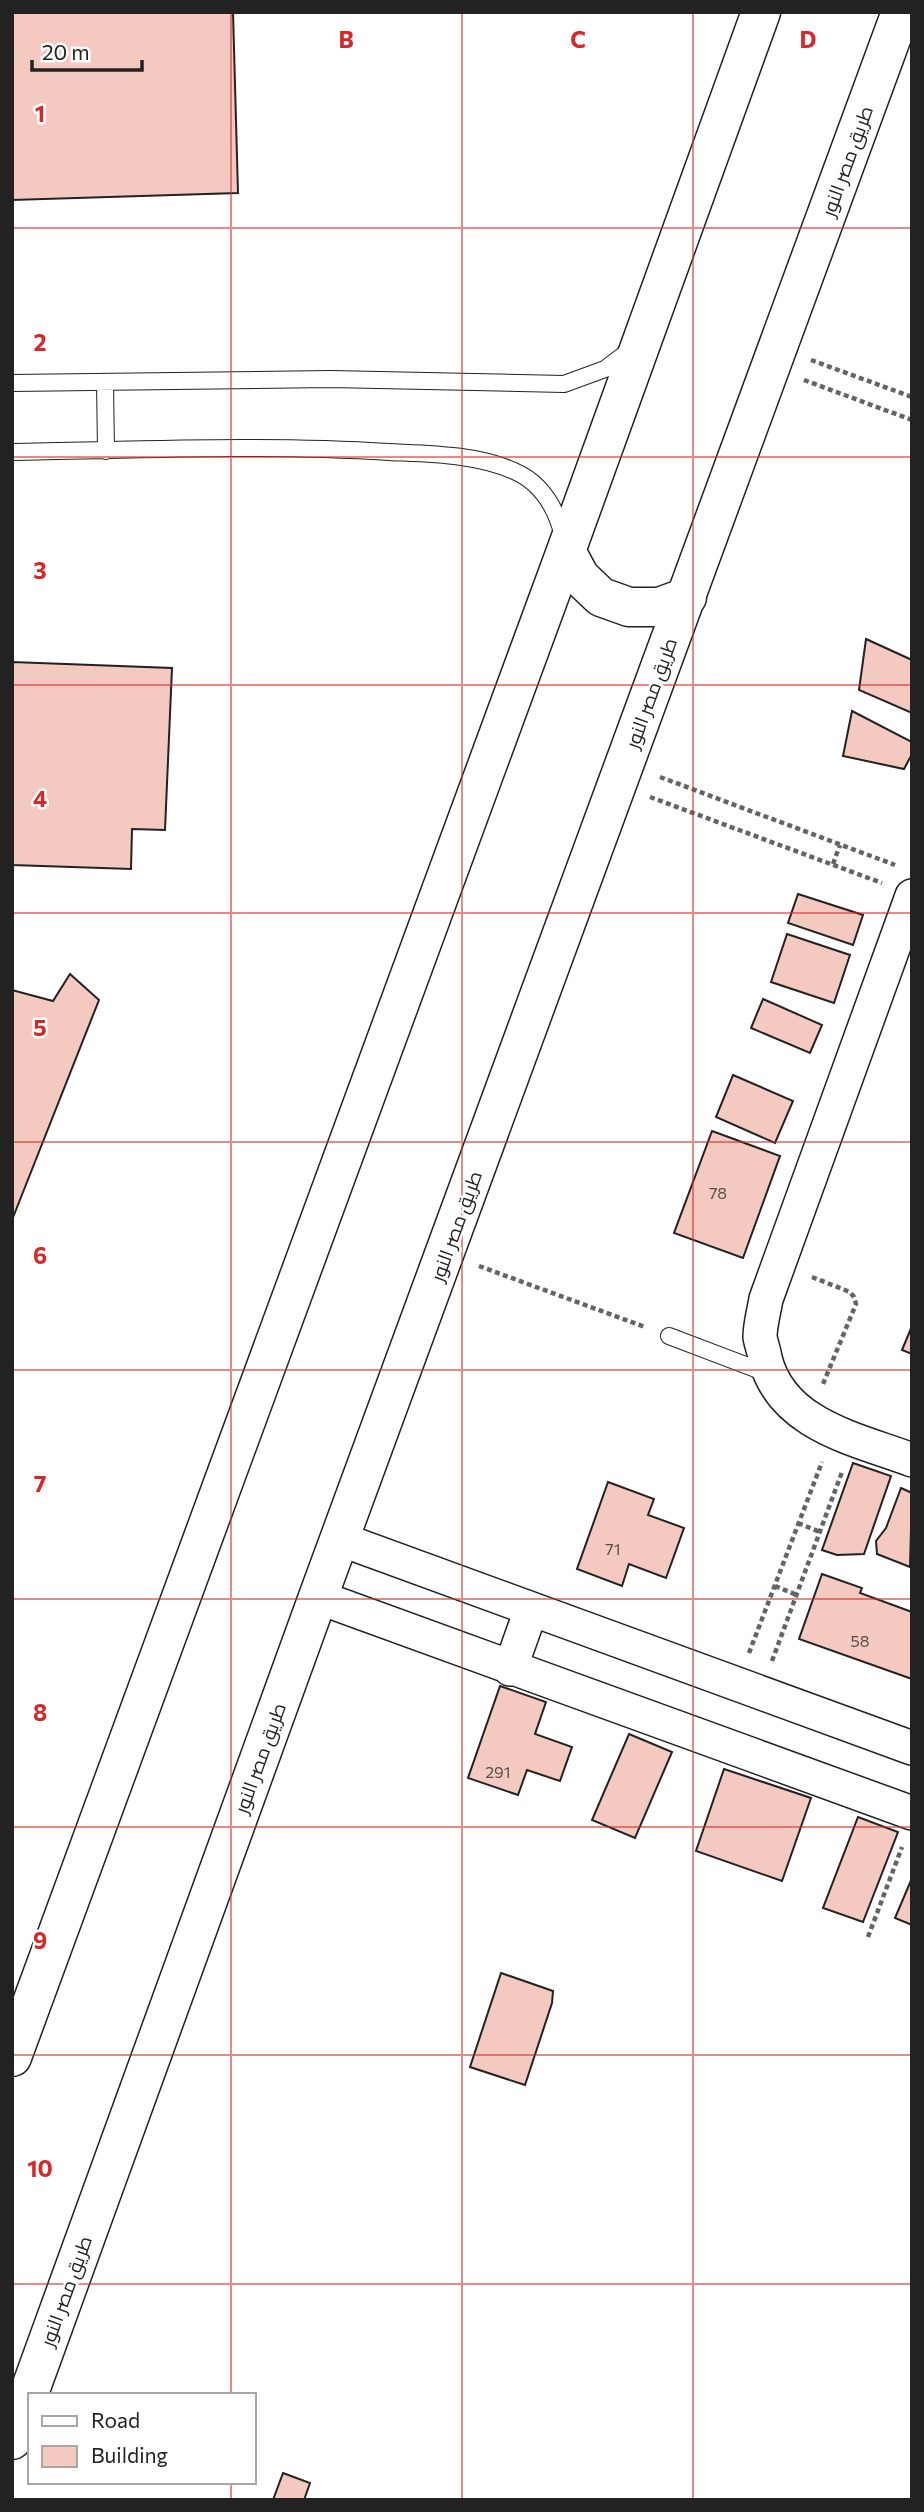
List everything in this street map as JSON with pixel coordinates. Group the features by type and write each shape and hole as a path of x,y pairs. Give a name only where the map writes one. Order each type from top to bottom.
{"street":[{"path":"12,2057 761,12"},
{"name":"طريق مصر النور","path":"29,2393 318,1597 901,12"},
{"path":"565,551 580,577 601,597 629,607 659,607 687,597"},
{"path":"900,883 766,1299 760,1337 769,1374 787,1401 832,1430 912,1460"},
{"path":"340,1539 912,1748"},
{"path":"318,1597 912,1813"},
{"path":"510,1668 531,1610"},
{"name":"طريق مصر النور","path":"12,2440 28,2396"}],"lane":[{"path":"12,383 331,379 564,384 605,369 639,343"},
{"path":"105,382 106,451"},
{"path":"12,452 327,448 445,455 500,466 530,480 545,495 556,513 565,551"},
{"path":"669,1336 769,1374"}],"path":[{"path":"775,358 912,397"},
{"path":"775,358 912,420"},
{"path":"621,775 840,845 900,883"},
{"path":"621,775 833,864 900,883"},
{"path":"833,864 840,845"},
{"path":"446,1254 669,1336"},
{"path":"749,1688 797,1595 820,1531 832,1430 855,1297 850,1292 778,1264"},
{"path":"749,1688 775,1586 832,1430"},
{"path":"798,1523 820,1531"},
{"path":"775,1586 797,1595"},
{"path":"868,1937 902,1846"}],"building":[{"path":"12,12 233,12 238,193 12,200"},
{"path":"866,639 912,660 912,713 859,690"},
{"path":"12,662 172,668 165,830 132,829 131,869 12,865"},
{"path":"852,711 912,742 912,754 904,769 843,756"},
{"path":"798,894 863,915 853,945 788,923"},
{"path":"787,934 850,955 834,1003 771,982"},
{"path":"70,974 99,1000 12,1220 12,990 53,1001"},
{"path":"763,999 822,1025 810,1053 751,1028"},
{"path":"733,1075 793,1101 775,1143 716,1117"},
{"path":"712,1131 780,1156 743,1258 674,1233"},
{"path":"912,1326 912,1354 902,1350"},
{"path":"853,1463 891,1476 864,1554 837,1555 822,1550"},
{"path":"608,1482 654,1499 648,1515 684,1528 666,1578 629,1564 622,1586 577,1569"},
{"path":"901,1488 912,1493 910,1567 877,1554 876,1541 886,1528"},
{"path":"822,1574 862,1588 860,1593 912,1612 912,1679 799,1639"},
{"path":"500,1686 546,1702 535,1734 572,1747 560,1781 527,1770 518,1795 468,1778"},
{"path":"629,1734 672,1752 635,1838 592,1820"},
{"path":"724,1769 811,1798 782,1881 696,1851"},
{"path":"858,1817 898,1832 863,1922 823,1908"},
{"path":"912,1878 912,1925 895,1918"},
{"path":"501,1973 553,1991 552,2003 525,2085 470,2067"},
{"path":"283,2473 310,2483 304,2500 273,2500"}]}
